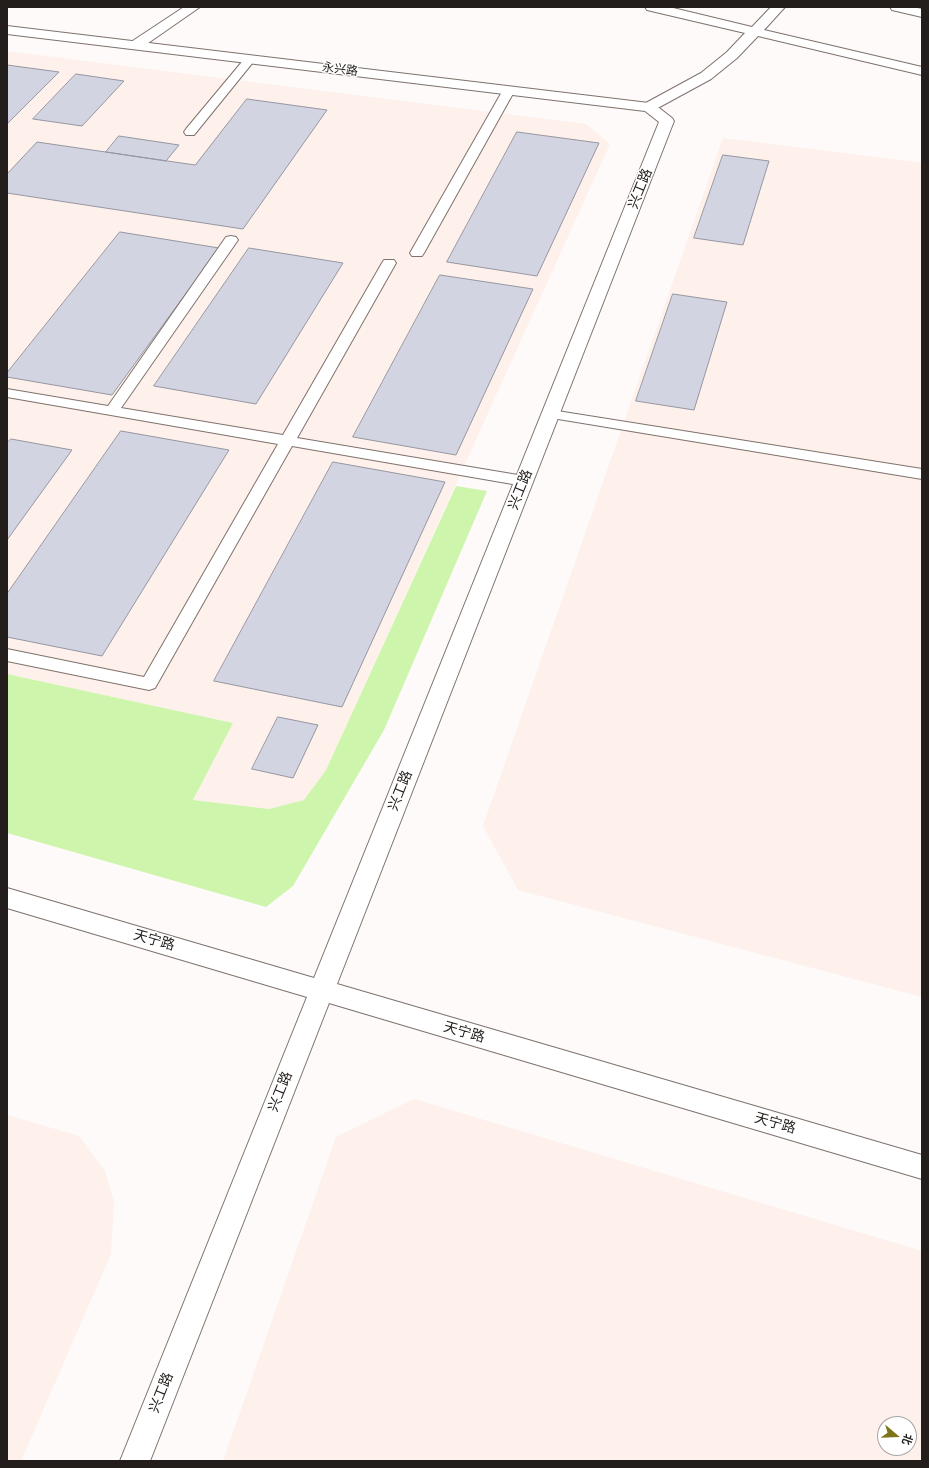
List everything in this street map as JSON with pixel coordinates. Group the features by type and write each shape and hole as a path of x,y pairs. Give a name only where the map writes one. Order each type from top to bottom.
{"street":[{"path":"136,45 193,7"},
{"path":"652,7 922,71"},
{"path":"649,107 706,76 732,55 778,7"},
{"path":"897,7 922,13"},
{"name":"永兴路","path":"7,30 649,107 668,121"},
{"name":"兴工路","path":"135,1461 668,121"},
{"name":"天宁路","path":"7,898 922,1167"}],"lane":[{"path":"190,132 250,59"},
{"path":"417,253 509,90"},
{"path":"112,411 231,240"},
{"path":"7,655 149,684 389,262"},
{"path":"7,393 524,481"},
{"path":"551,414 922,474"}],"shaded area":[{"path":"7,51 586,124 610,144 326,770 304,800 269,809 193,800 233,723 7,674"},
{"path":"723,138 922,163 922,997 518,890 483,826"},
{"path":"414,1099 922,1251 922,1461 223,1461 336,1137"},
{"path":"7,1115 79,1136 105,1171 114,1202 111,1254 21,1461 7,1461"}],"green space":[{"path":"456,486 487,491 384,730 293,886 266,907 7,833 7,674 233,723 193,800 269,809 304,800 326,770"}],"building":[{"path":"7,65 59,72 7,124"},
{"path":"76,74 124,81 82,126 33,119"},
{"path":"247,99 327,110 243,229 7,193 7,174 37,142 195,165"},
{"path":"517,132 599,143 537,276 447,262"},
{"path":"119,136 179,145 166,161 106,152"},
{"path":"723,155 769,161 743,245 694,238"},
{"path":"120,232 219,248 112,395 7,377 7,373"},
{"path":"249,248 343,263 256,404 154,386"},
{"path":"440,275 533,289 456,455 353,437"},
{"path":"673,294 727,302 694,410 636,401"},
{"path":"121,431 229,450 102,656 7,637 7,594"},
{"path":"11,439 72,450 7,540 7,443"},
{"path":"333,462 445,482 342,707 214,681"},
{"path":"278,717 318,725 293,778 252,769"}]}
